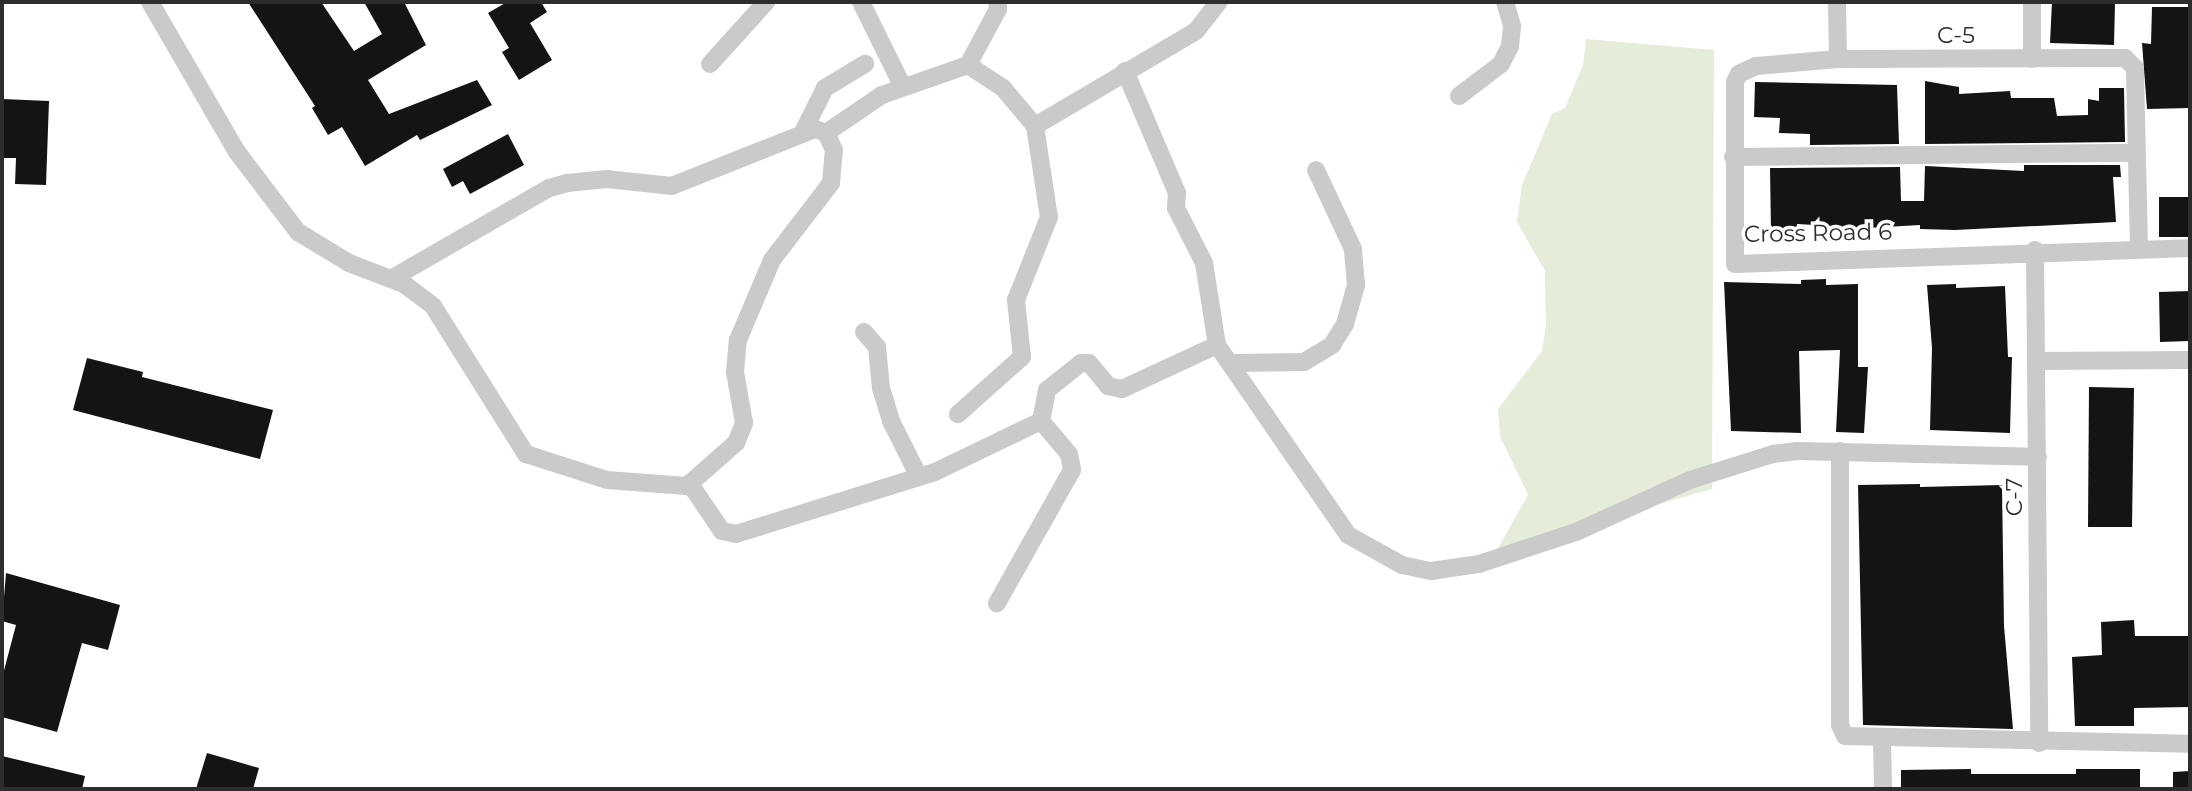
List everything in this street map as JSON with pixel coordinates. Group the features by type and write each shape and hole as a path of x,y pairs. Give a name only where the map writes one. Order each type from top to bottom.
{"street":[{"path":"150,2 237,152 298,232 322,249 415,290 440,316 526,454 607,480 676,488 691,484 728,453 741,434 743,409 734,356 737,340 772,260 831,183 834,150 825,133 816,129 672,186 586,180 549,188 391,279"},
{"path":"710,64 766,2"},
{"path":"861,2 903,87"},
{"path":"825,133 882,95 968,65 998,9 996,2"},
{"path":"1035,126 1196,31 1219,2"},
{"path":"1459,96 1501,64 1510,46 1513,26 1505,2"},
{"path":"1837,2 1838,59"},
{"path":"2032,2 2032,59"},
{"name":"C-5","path":"1838,59 2131,61 2135,68 2136,153"},
{"name":"Cross Road 6","path":"1838,59 1756,66 1739,74 1733,92 1735,264 2035,250 2190,248"},
{"path":"802,134 825,88 865,64"},
{"path":"958,414 1021,357 1016,300 1049,217 1035,126 1003,88 968,65"},
{"path":"1125,71 1177,192 1176,208 1204,263 1217,345 1348,535 1402,565 1431,571 1458,570 1576,532 1690,480 1749,459 1798,451 2038,457"},
{"path":"1733,157 2136,153 2139,248"},
{"path":"1231,363 1304,362 1332,345 1345,324 1356,285 1353,249 1316,170"},
{"name":"C-7","path":"2035,250 2039,361 2039,743"},
{"path":"864,332 877,347 881,387 892,423 919,477"},
{"path":"1041,421 1047,390 1081,363 1095,368 1108,386 1122,389 1217,345"},
{"path":"2039,361 2190,360"},
{"path":"691,484 722,531 736,534 919,477 972,457 1041,421"},
{"path":"997,603 1072,470 1069,454 1041,421"},
{"path":"1840,451 1840,725 1845,736 1882,740 2190,744"},
{"path":"1882,740 1883,789"}],"green space":[{"path":"1586,39 1714,50 1712,489 1497,550 1528,495 1500,436 1498,409 1542,351 1546,325 1545,271 1517,222 1522,185 1552,114 1565,108 1583,65"}],"building":[{"path":"248,2 321,2 354,51 382,34 364,2 404,2 426,45 368,80 389,114 477,80 492,105 420,140 417,135 365,166 342,127 328,135 312,108 315,106"},
{"path":"507,2 541,2 547,12 530,23 552,60 519,80 502,52 509,48 488,13"},
{"path":"2052,2 2115,2 2114,45 2050,43"},
{"path":"2152,7 2190,7 2190,108 2147,109 2142,43 2151,44"},
{"path":"1925,81 1959,87 1959,94 2010,91 2011,98 2054,98 2057,116 2088,115 2088,99 2099,101 2099,88 2124,88 2125,142 1925,144"},
{"path":"1755,82 1897,85 1899,144 1810,145 1810,134 1779,133 1780,118 1754,117"},
{"path":"2,99 49,101 46,185 15,184 16,158 2,158"},
{"path":"508,134 524,165 470,194 463,181 452,187 443,169"},
{"path":"2024,165 2120,165 2121,177 2113,177 2116,222 1955,230 1920,229 1920,225 1868,228 1797,224 1797,231 1771,231 1770,168 1900,167 1901,201 1924,201 1925,166 2024,171"},
{"path":"2159,197 2190,197 2190,237 2159,237"},
{"path":"1826,279 1826,285 1858,284 1858,367 1868,367 1864,433 1836,432 1840,350 1799,351 1801,433 1731,431 1724,282 1801,284 1801,280"},
{"path":"1956,284 1956,288 2005,286 2008,357 2012,357 2010,433 1930,430 1932,348 1927,285"},
{"path":"2190,291 2190,341 2160,342 2159,292"},
{"path":"87,358 143,372 142,377 273,410 260,459 73,410"},
{"path":"2089,387 2134,388 2132,527 2088,527"},
{"path":"1920,484 1920,487 2002,485 2004,626 2013,729 1863,725 1858,485"},
{"path":"6,573 120,605 108,650 82,643 57,732 2,717 2,678 16,625 2,621"},
{"path":"2134,620 2135,636 2190,636 2190,707 2134,708 2134,726 2075,726 2072,657 2102,655 2101,622"},
{"path":"207,753 259,768 253,789 196,789"},
{"path":"2,756 85,776 82,789 2,789"},
{"path":"1971,769 1971,774 2076,774 2076,769 2140,769 2140,789 1901,789 1901,770"},
{"path":"2190,771 2190,789 2173,789 2173,772"}]}
